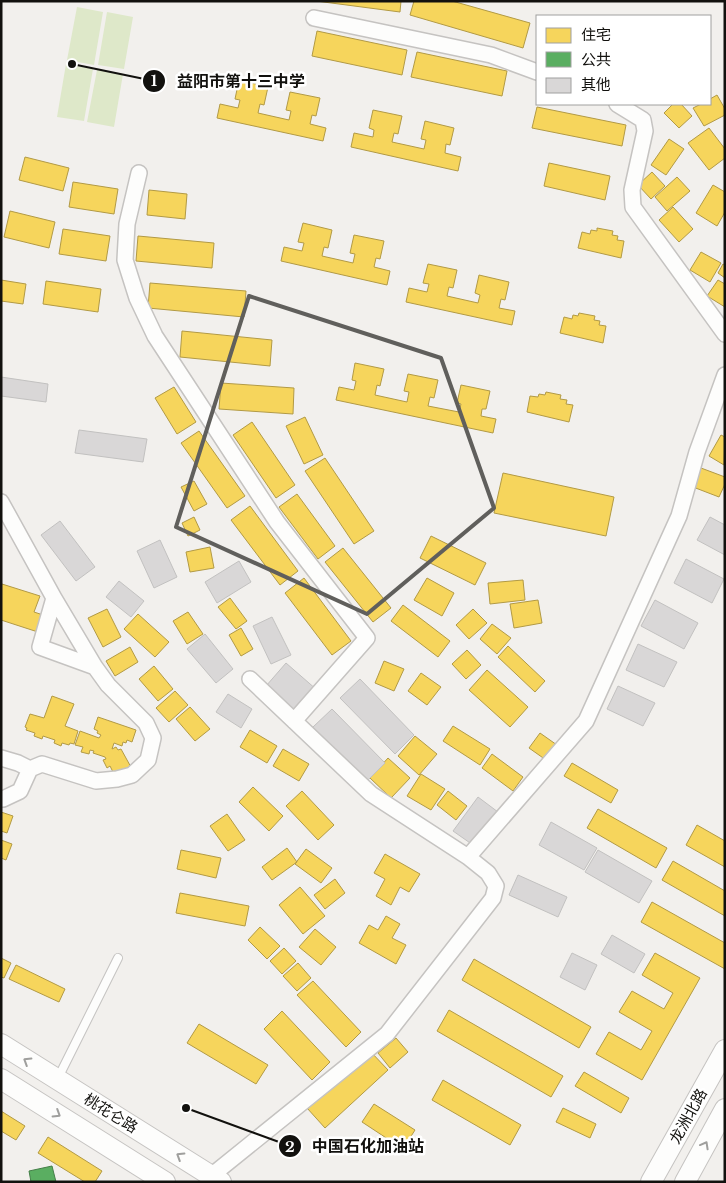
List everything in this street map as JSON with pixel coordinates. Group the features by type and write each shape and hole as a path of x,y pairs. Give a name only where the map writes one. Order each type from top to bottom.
{"main road":[{"name":"桃花仑路","path":"1,1044 214,1180"},
{"name":"龙洲北路","path":"651,1182 725,1050"},
{"name":"桃花仑路","path":"1,1079 165,1182"},
{"name":"龙洲北路","path":"691,1179 725,1109"}],"street":[{"path":"314,18 491,54 536,72"},
{"path":"619,105 643,120 645,131 632,190 634,207 725,334"},
{"path":"139,173 127,224 125,260 140,306 155,336 277,522 367,638 294,721"},
{"path":"468,857 586,721 679,516 697,452 725,375"},
{"path":"1,502 54,598 96,667 108,685 146,723 153,738 148,760 132,775 117,779 96,780 42,764 30,769 20,791 3,799 1,798"},
{"path":"54,598 40,647 96,667"},
{"path":"214,1180 387,1034 492,898 496,886 488,873 468,857 370,794 250,679"},
{"path":"1,758 30,769"}],"lane":[{"path":"57,1080 118,958"}],"highlighted area":[{"path":"249,296 441,358 494,508 367,614 176,527"}],"green space":[{"path":"77,7 103,12 94,65 67,60"},
{"path":"107,12 133,17 124,69 98,65"},
{"path":"66,64 93,69 84,121 57,117"},
{"path":"97,70 123,74 114,127 87,122"}],"building: 住宅":[{"path":"316,1 401,1 400,12"},
{"path":"414,1 452,1 530,23 523,48 410,15"},
{"path":"317,31 407,50 402,75 312,56"},
{"path":"417,52 507,71 502,96 411,77"},
{"path":"239,80 268,87 264,105 260,104 258,113 289,120 291,111 286,110 290,92 320,98 316,116 312,115 310,124 326,128 323,141 217,118 220,104 238,108 240,100 235,99"},
{"path":"717,95 725,109 725,115 704,126 693,108 699,105 711,105 711,98"},
{"path":"672,105 682,105 692,116 679,128 664,113"},
{"path":"537,107 626,125 622,146 532,128"},
{"path":"373,110 402,116 398,134 394,133 392,142 424,149 426,140 421,139 425,121 454,128 450,145 446,144 445,153 461,157 458,171 351,147 354,133 373,137 374,130 369,128"},
{"path":"709,128 725,149 725,158 709,170 688,143"},
{"path":"669,139 684,149 666,175 651,165"},
{"path":"25,157 69,168 63,191 19,180"},
{"path":"549,163 610,176 605,200 544,186"},
{"path":"652,172 665,186 651,199 638,185"},
{"path":"677,177 690,191 667,211 655,197"},
{"path":"73,182 118,189 114,214 69,207"},
{"path":"713,185 725,192 725,212 717,226 696,213"},
{"path":"149,190 187,194 185,219 147,215"},
{"path":"673,207 693,229 679,242 659,220"},
{"path":"10,211 55,222 49,248 4,237"},
{"path":"303,223 332,230 328,248 324,247 322,256 353,263 355,254 350,253 354,235 384,241 380,259 376,258 374,267 390,271 387,285 281,261 284,247 302,251 304,243 298,242"},
{"path":"597,228 613,231 612,235 618,236 617,240 624,241 621,258 578,248 582,232 590,234 591,230 597,231"},
{"path":"63,229 110,236 106,261 59,254"},
{"path":"138,236 214,243 212,268 136,261"},
{"path":"701,252 721,263 710,282 690,270"},
{"path":"428,264 457,270 453,288 449,287 447,296 478,303 480,295 475,293 479,275 509,282 505,300 501,299 499,308 515,311 512,325 406,302 409,288 427,292 429,284 423,283"},
{"path":"723,264 725,265 725,278 718,273"},
{"path":"1,280 26,284 23,304 1,301"},
{"path":"718,280 725,284 725,307 707,296"},
{"path":"46,281 101,289 98,312 43,304"},
{"path":"150,283 246,291 244,317 148,308"},
{"path":"579,313 595,316 594,320 600,321 599,325 606,326 603,343 560,333 564,317 572,319 573,315 578,316"},
{"path":"182,331 272,340 270,366 180,357"},
{"path":"355,363 384,369 380,386 377,385 375,395 407,402 409,392 404,391 408,374 438,380 434,398 430,397 428,406 459,412 461,404 457,403 461,385 490,391 486,409 482,409 481,416 496,419 493,433 336,400 339,387 354,390 356,381 352,380"},
{"path":"221,383 294,388 293,414 219,409"},
{"path":"174,387 196,422 177,434 155,398"},
{"path":"546,392 561,395 560,399 567,400 566,404 573,405 569,422 527,412 530,396 538,397 539,394 545,395"},
{"path":"305,417 323,455 304,464 286,426"},
{"path":"252,422 295,485 276,498 233,435"},
{"path":"199,431 245,496 227,508 181,443"},
{"path":"721,435 725,437 724,465 709,456"},
{"path":"325,458 374,531 354,544 305,471"},
{"path":"701,468 725,477 725,484 719,497 693,487"},
{"path":"503,473 614,497 606,536 494,513"},
{"path":"194,481 207,504 194,511 181,487"},
{"path":"297,494 335,546 318,559 279,507"},
{"path":"250,506 298,571 280,585 231,520"},
{"path":"194,517 200,530 188,536 182,523"},
{"path":"431,536 486,563 475,585 420,558"},
{"path":"210,547 214,568 190,572 186,552"},
{"path":"343,548 391,608 373,622 325,562"},
{"path":"304,578 351,641 332,655 285,593"},
{"path":"427,578 454,593 442,616 414,600"},
{"path":"523,580 525,600 490,604 488,583"},
{"path":"2,584 40,596 34,612 46,616 41,633 1,620"},
{"path":"230,598 247,621 236,629 218,607"},
{"path":"538,600 542,623 514,628 510,604"},
{"path":"403,605 450,641 438,657 391,621"},
{"path":"107,609 121,637 103,647 88,618"},
{"path":"473,609 487,623 469,639 456,625"},
{"path":"188,612 203,634 187,644 173,621"},
{"path":"138,614 169,642 155,657 124,629"},
{"path":"492,624 511,638 497,654 480,639"},
{"path":"241,628 253,649 241,656 229,635"},
{"path":"508,646 545,681 535,692 498,657"},
{"path":"130,647 138,662 115,676 106,661"},
{"path":"467,650 481,665 466,679 452,664"},
{"path":"384,661 404,669 394,691 375,683"},
{"path":"154,666 173,689 158,701 139,679"},
{"path":"487,670 528,707 510,727 469,690"},
{"path":"421,673 441,687 427,705 408,691"},
{"path":"175,691 188,705 169,722 156,708"},
{"path":"52,696 74,704 65,726 78,731 74,744 62,743 61,746 54,743 55,740 43,736 42,739 34,736 35,733 26,730 27,728 25,727 30,714 44,718"},
{"path":"190,707 210,729 195,741 176,719"},
{"path":"98,717 136,730 132,742 127,740 126,743 123,742 122,746 114,743 112,749 116,747 118,750 121,749 132,769 114,774 110,766 107,768 103,760 106,759 105,757 90,750 89,754 81,752 83,747 75,745 80,731 99,738 101,735 94,729"},
{"path":"453,726 490,749 480,765 443,741"},
{"path":"250,730 277,746 267,763 240,747"},
{"path":"540,733 557,745 546,760 529,748"},
{"path":"415,736 437,754 419,775 398,756"},
{"path":"283,749 309,764 299,781 273,766"},
{"path":"492,754 523,777 513,791 482,768"},
{"path":"388,758 410,778 391,798 370,778"},
{"path":"572,763 618,790 611,803 564,776"},
{"path":"421,774 445,789 431,810 407,796"},
{"path":"253,787 283,816 269,831 239,802"},
{"path":"302,791 334,825 318,840 286,806"},
{"path":"448,791 467,806 456,820 437,805"},
{"path":"598,809 667,848 656,868 587,828"},
{"path":"1,812 13,816 7,833 1,831"},
{"path":"227,814 245,840 228,851 210,826"},
{"path":"697,825 725,841 725,867 686,845"},
{"path":"1,840 12,844 6,860 1,858"},
{"path":"287,848 297,862 272,880 262,867"},
{"path":"306,849 332,868 321,883 295,864"},
{"path":"181,850 221,858 216,878 177,869"},
{"path":"385,854 420,874 409,892 400,887 391,905 376,896 385,879 374,873"},
{"path":"673,861 725,891 725,916 662,880"},
{"path":"335,879 345,893 325,909 314,895"},
{"path":"300,887 325,916 303,934 279,905"},
{"path":"180,893 249,906 245,926 176,913"},
{"path":"652,902 725,943 725,969 641,922"},
{"path":"386,916 400,924 392,938 406,945 396,964 359,943 369,925 378,930"},
{"path":"260,927 280,946 267,959 248,940"},
{"path":"315,929 336,947 321,965 299,947"},
{"path":"284,948 296,961 282,974 270,961"},
{"path":"655,953 700,978 642,1080 596,1054 609,1032 641,1050 652,1031 619,1012 632,991 664,1009 673,993 642,975"},
{"path":"1,958 11,963 4,978 1,977"},
{"path":"474,959 591,1027 579,1048 462,980"},
{"path":"298,963 311,978 297,991 283,976"},
{"path":"16,965 65,989 59,1002 9,979"},
{"path":"313,981 361,1032 346,1047 297,995"},
{"path":"449,1010 563,1076 551,1097 437,1031"},
{"path":"282,1011 330,1062 312,1080 264,1029"},
{"path":"199,1024 268,1065 256,1084 187,1043"},
{"path":"396,1038 408,1052 390,1068 378,1053"},
{"path":"370,1051 388,1070 325,1128 307,1108"},
{"path":"584,1072 629,1098 621,1113 575,1086"},
{"path":"443,1080 521,1125 510,1145 432,1100"},
{"path":"374,1104 415,1130 403,1149 362,1122"},
{"path":"563,1108 596,1124 590,1138 556,1122"},
{"path":"1,1111 25,1126 16,1140 1,1131"},
{"path":"48,1137 102,1171 95,1182 85,1182 38,1153"}],"building: 公共":[{"path":"52,1166 56,1182 31,1182 29,1171"}],"building: 其他":[{"path":"1,377 48,384 46,402 1,396"},
{"path":"79,430 147,439 143,462 75,453"},
{"path":"710,517 725,525 725,555 697,540"},
{"path":"60,521 95,567 76,581 41,535"},
{"path":"160,540 177,577 154,588 137,551"},
{"path":"686,559 724,579 712,603 674,583"},
{"path":"239,561 251,582 217,603 205,582"},
{"path":"119,581 144,601 131,617 106,597"},
{"path":"655,600 698,623 684,649 641,626"},
{"path":"272,617 291,655 271,664 253,626"},
{"path":"205,634 233,669 216,683 187,649"},
{"path":"638,644 677,662 664,687 626,670"},
{"path":"286,663 317,690 297,713 266,686"},
{"path":"360,679 414,735 395,754 340,698"},
{"path":"618,686 655,703 643,726 607,709"},
{"path":"228,694 252,709 241,728 216,712"},
{"path":"332,709 385,763 367,781 313,727"},
{"path":"478,797 498,812 473,845 453,831"},
{"path":"551,822 597,848 584,870 539,845"},
{"path":"598,850 652,881 639,903 585,872"},
{"path":"518,875 567,897 558,917 509,895"},
{"path":"612,935 645,954 634,973 601,954"},
{"path":"572,953 597,965 585,990 560,977"}],"place":[{"name":"益阳市第十三中学","path":"72,64"},
{"name":"中国石化加油站","path":"186,1108"}]}
